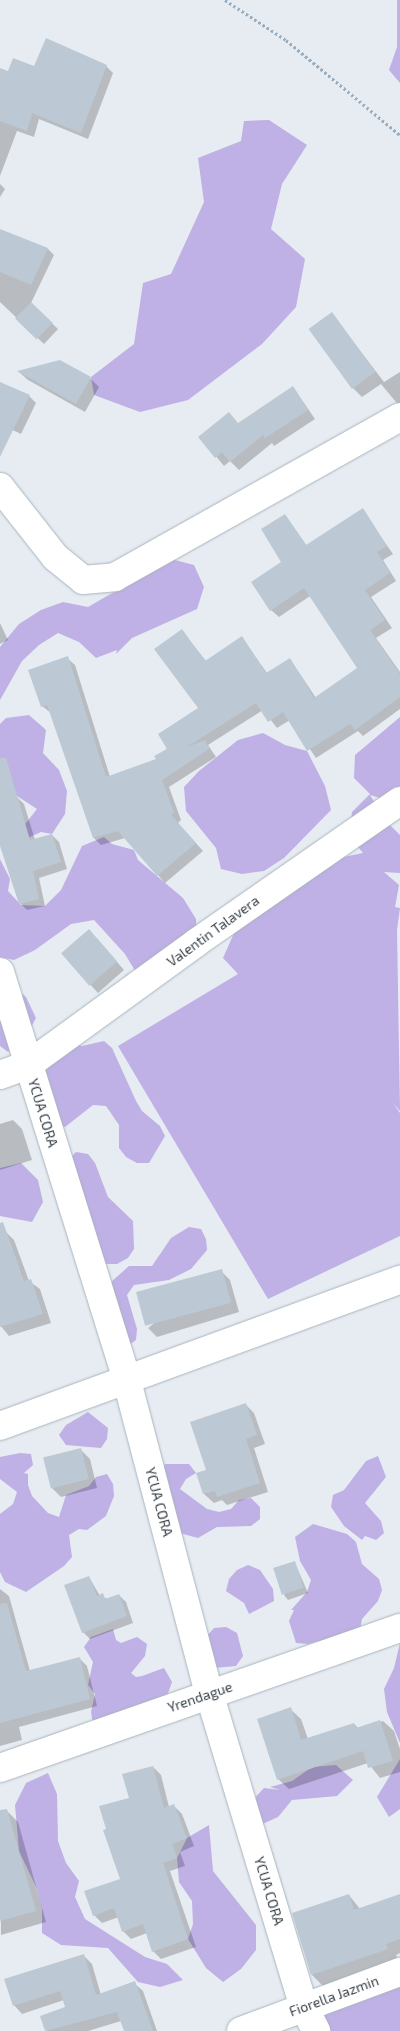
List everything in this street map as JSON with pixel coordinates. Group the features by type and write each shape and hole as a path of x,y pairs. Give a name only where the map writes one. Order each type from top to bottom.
{"street":[{"path":"0,487 55,557 83,580 115,577 400,417"},
{"name":"Valentin Talavera","path":"0,1076 28,1065 213,931 400,801"},
{"name":"YCUA CORA","path":"0,972 128,1381 209,1693 304,2007 316,2031"},
{"path":"0,1426 128,1381 400,1280"},
{"name":"Yrendague","path":"0,1768 209,1693 400,1628"},
{"name":"Fiorella Jazmin","path":"241,2031 400,1972"}],"path":[{"path":"225,0 286,40 400,136"}],"shaded area":[{"path":"397,0 400,0 400,83 389,70 397,47"},
{"path":"269,120 307,145 282,184 271,229 305,259 296,307 262,344 188,400 140,412 94,395 91,377 134,344 143,283 171,274 204,202 198,158 241,141 244,121"},
{"path":"171,559 194,565 204,587 197,609 132,638 116,654 117,650 96,658 79,642 58,633 39,645 22,661 0,700 0,647 19,624 41,610 63,602 88,607"},
{"path":"29,715 46,730 43,753 59,770 67,791 65,814 52,834 41,832 21,841 22,828 37,809 17,796 0,795 0,724 6,718"},
{"path":"400,717 400,796 391,801 370,795 385,820 400,835 400,873 384,872 399,885 395,907 400,908 397,930 400,1111 393,1103 400,1113 400,1236 268,1299 118,1046 238,974 223,958 238,924 314,863 363,853 349,836 352,812 370,794 354,778 355,755"},
{"path":"263,733 285,745 307,751 325,786 331,810 284,858 264,871 242,874 221,869 216,848 186,811 184,787 199,771 238,740"},
{"path":"104,837 112,844 134,850 138,860 183,898 196,919 197,942 147,977 124,975 137,974 125,954 94,920 71,924 35,950 14,960 0,957 0,859 10,879 8,891 21,905 45,906 61,890 82,846"},
{"path":"0,977 26,997 36,1018 25,1038 8,1052 0,1046"},
{"path":"61,1040 82,1046 104,1041 112,1048 142,1111 160,1126 165,1136 149,1163 137,1163 126,1157 119,1148 119,1125 106,1106 93,1105 65,1127 31,1117 23,1094 26,1083"},
{"path":"76,1152 88,1154 95,1163 108,1197 133,1221 134,1249 128,1258 117,1264 105,1264 68,1160"},
{"path":"21,1163 38,1180 43,1202 32,1222 0,1216 0,1168"},
{"path":"189,1227 201,1229 206,1239 207,1250 191,1269 169,1280 134,1285 127,1295 137,1329 136,1340 126,1347 114,1305 111,1282 129,1266 152,1266 171,1238"},
{"path":"88,1412 108,1428 107,1439 101,1448 66,1445 59,1435 66,1425"},
{"path":"20,1453 31,1454 33,1465 24,1473 28,1474 28,1485 32,1496 48,1513 59,1517 66,1495 89,1486 96,1477 107,1474 113,1484 114,1496 106,1516 87,1530 79,1529 69,1535 72,1557 64,1566 26,1592 5,1582 0,1572 0,1514 13,1504 17,1492 0,1479 0,1457"},
{"path":"378,1456 386,1477 365,1503 381,1521 384,1533 376,1540 365,1536 362,1540 344,1526 331,1507 333,1495 344,1490 366,1461"},
{"path":"165,1464 189,1464 196,1473 186,1479 180,1489 207,1509 219,1512 231,1509 239,1500 251,1498 260,1507 260,1519 251,1526 217,1527 198,1538 176,1532 160,1475"},
{"path":"313,1524 347,1534 356,1542 362,1564 379,1579 382,1590 378,1601 362,1619 360,1630 308,1644 296,1643 289,1621 294,1610 291,1610 307,1592 311,1580 300,1561 295,1537"},
{"path":"248,1565 260,1570 273,1589 274,1601 249,1614 244,1603 226,1591 229,1579 237,1570"},
{"path":"226,1627 237,1633 243,1656 236,1666 214,1668 206,1637 214,1628"},
{"path":"113,1629 116,1640 121,1643 137,1637 147,1644 145,1656 131,1673 136,1677 164,1668 172,1682 166,1699 93,1724 91,1712 95,1694 88,1685 93,1662 84,1647 91,1637"},
{"path":"400,1643 400,1743 387,1712 384,1689 394,1668"},
{"path":"400,1759 400,1809 389,1817 377,1797"},
{"path":"336,1765 353,1780 337,1796 292,1800 278,1817 258,1826 248,1805 264,1788 280,1790 270,1787 292,1781 312,1767"},
{"path":"48,1773 57,1794 58,1841 66,1863 79,1881 75,1897 85,1919 145,1957 167,1964 183,1980 160,1987 138,1982 108,1948 61,1945 42,1933 42,1909 37,1889 19,1851 15,1805 26,1783"},
{"path":"209,1825 213,1871 256,1925 256,1950 241,1969 223,1982 206,1968 188,1939 193,1924 192,1901 179,1882 177,1858 187,1838"},
{"path":"400,1984 400,2031 321,2031 314,2018"}],"building":[{"path":"46,38 107,65 81,133 32,113 27,131 0,121 0,68 8,71 13,58 34,66"},
{"path":"0,229 48,248 31,285 0,272"},
{"path":"31,302 53,323 37,339 15,319"},
{"path":"332,312 375,372 352,389 309,329"},
{"path":"60,360 91,377 76,404 17,371"},
{"path":"0,382 30,395 0,457"},
{"path":"293,386 308,410 265,438 263,435 230,462 222,452 215,458 198,437 229,412 238,423"},
{"path":"363,508 387,546 377,552 390,573 365,590 385,620 370,630 400,674 400,697 355,730 350,724 307,751 283,712 268,722 256,703 187,747 205,740 209,749 162,780 174,813 171,815 196,843 157,876 118,831 93,838 47,705 41,707 28,670 68,656 106,777 156,759 154,756 167,749 158,734 198,708 154,649 182,629 205,661 242,636 266,673 290,658 314,698 357,668 304,588 270,611 251,582 281,562 261,529 285,514 306,545"},
{"path":"0,758 6,758 30,840 52,834 61,862 33,871 39,899 19,904 0,846"},
{"path":"89,929 117,961 89,986 61,953"},
{"path":"3,1222 24,1281 31,1279 43,1314 0,1327 0,1223"},
{"path":"222,1269 231,1303 145,1326 136,1292"},
{"path":"246,1403 257,1435 246,1439 260,1483 217,1497 215,1491 203,1494 196,1473 206,1470 190,1422"},
{"path":"81,1448 89,1479 51,1488 43,1457"},
{"path":"295,1561 304,1588 282,1595 273,1568"},
{"path":"89,1576 97,1596 103,1593 105,1599 119,1594 127,1616 82,1633 64,1585"},
{"path":"7,1603 26,1671 80,1657 90,1699 0,1723 0,1604"},
{"path":"291,1707 301,1740 354,1723 356,1728 380,1720 393,1761 368,1768 363,1751 277,1780 257,1719"},
{"path":"153,1766 164,1808 174,1804 187,1838 172,1844 177,1858 163,1863 188,1939 152,1952 143,1924 122,1932 114,1908 93,1916 84,1891 120,1879 103,1830 106,1829 99,1806 129,1798 122,1774"},
{"path":"7,1809 36,1911 0,1921 0,1810"},
{"path":"349,1894 354,1910 400,1894 400,1939 386,1944 388,1949 311,1975 292,1913"},
{"path":"84,1954 96,1995 135,1981 153,2031 124,2031 117,2012 45,2031 40,2016 65,2007 60,1991 13,2006 4,1979"}]}
